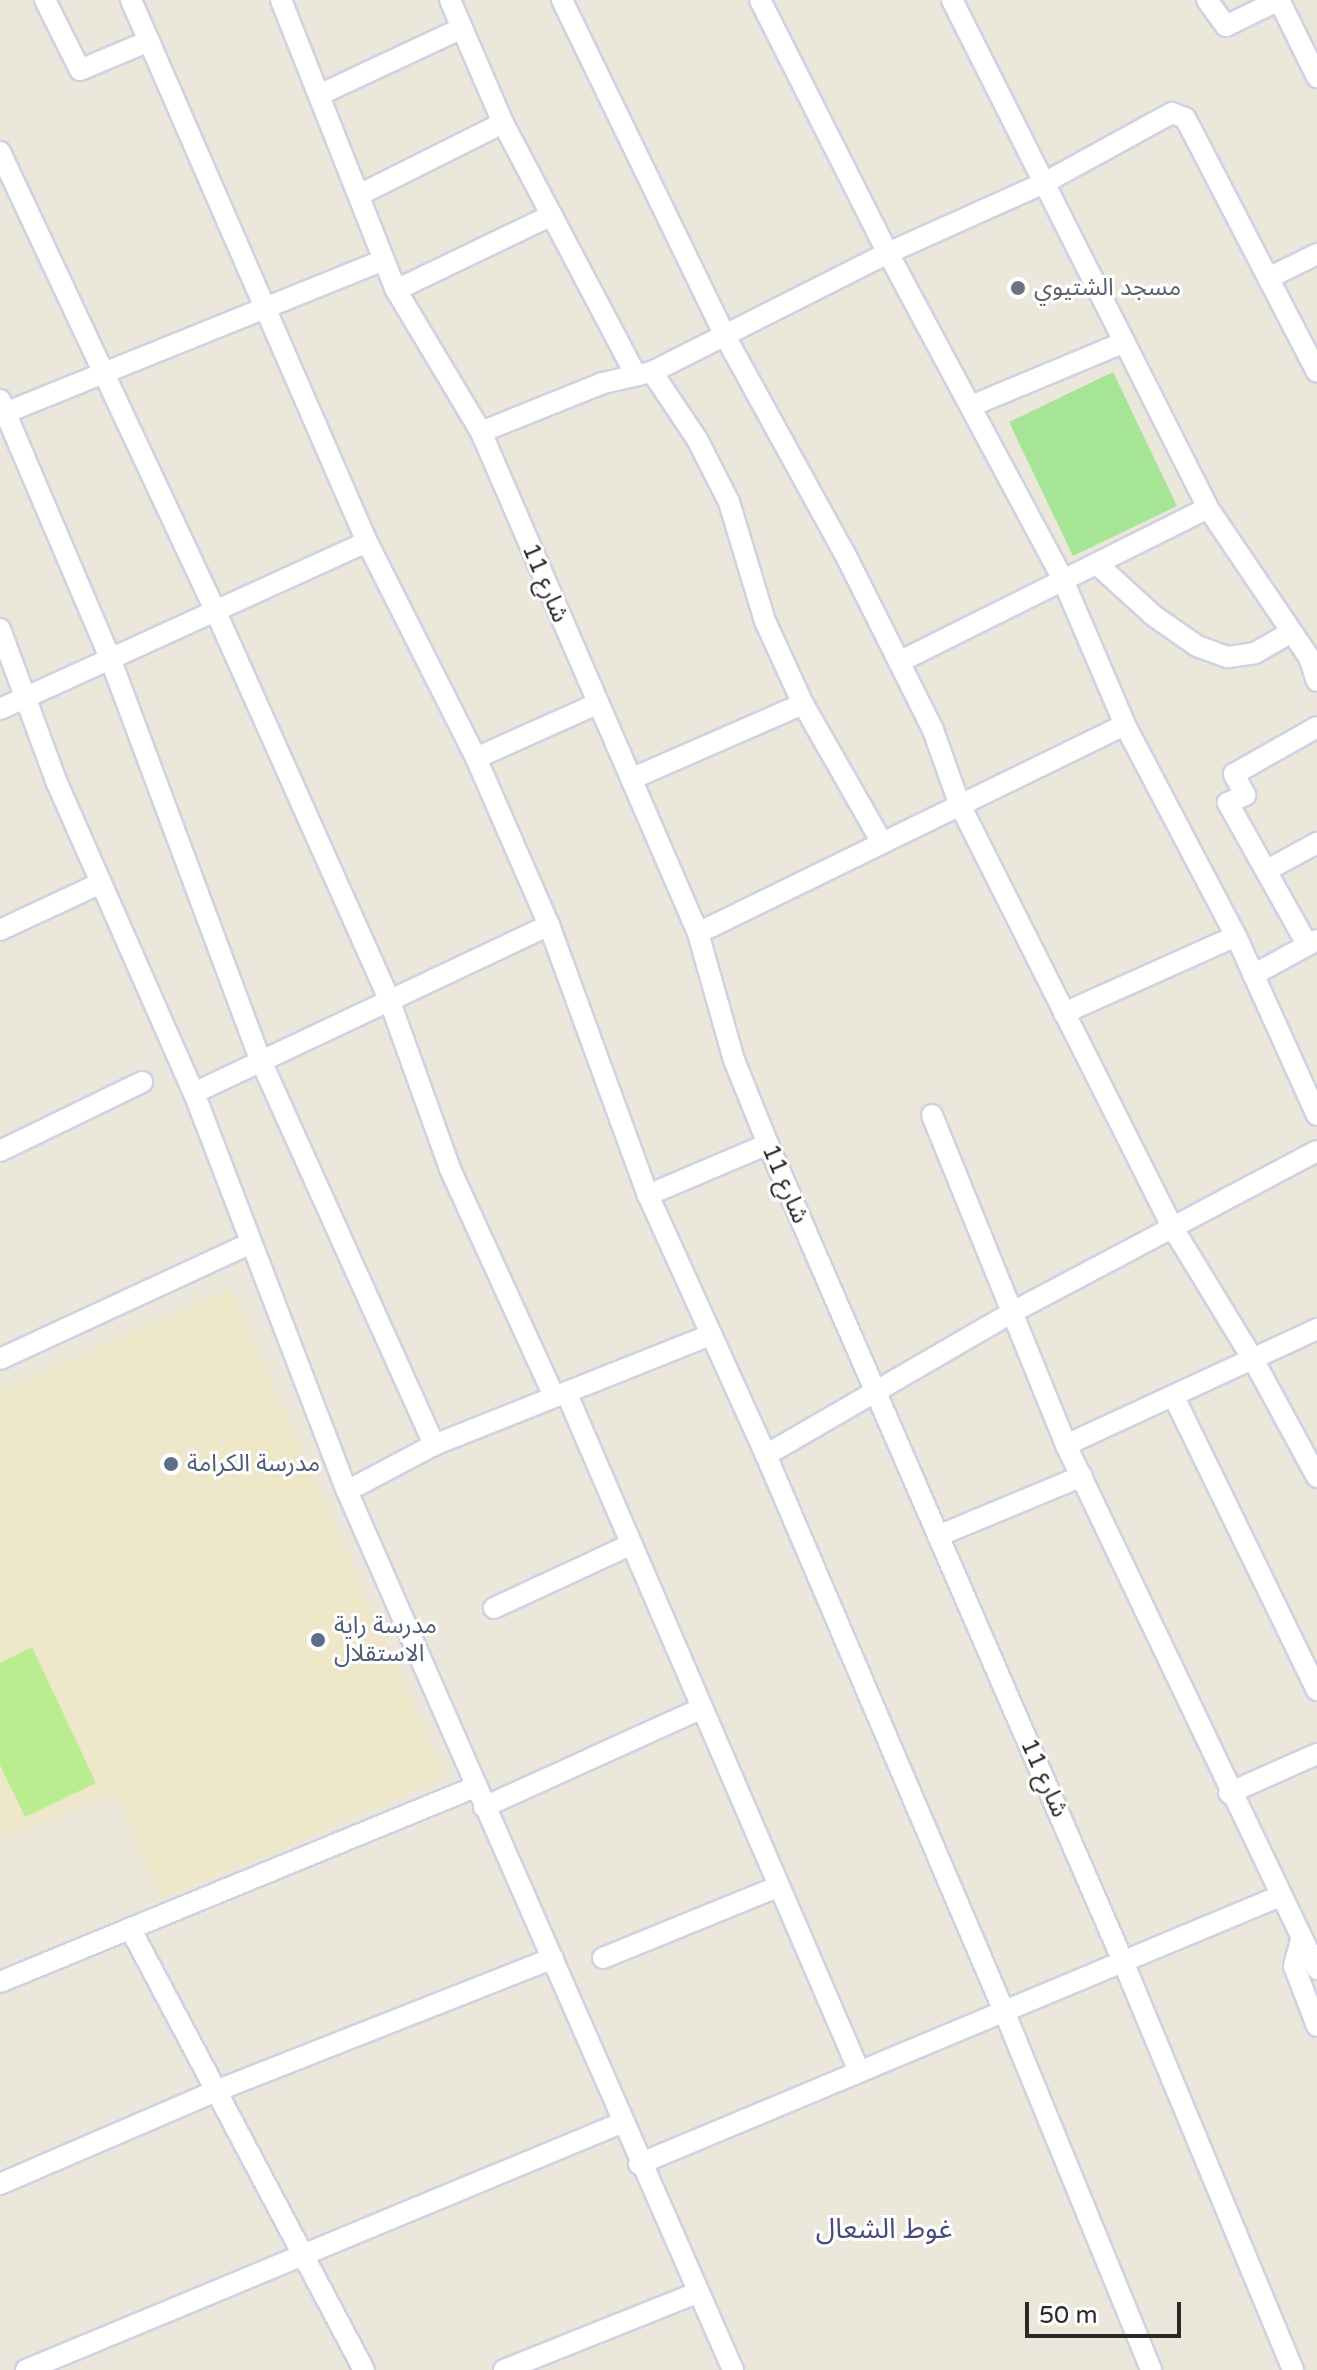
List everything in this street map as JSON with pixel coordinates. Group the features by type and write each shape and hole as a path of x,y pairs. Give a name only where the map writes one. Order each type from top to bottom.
{"street":[{"path":"45,0 80,70 149,41"},
{"path":"131,0 262,307 367,542 476,758 549,925 648,1195 766,1455 1004,2011 1151,2370"},
{"name":"شارع 11","path":"281,0 396,290 481,432 698,933 734,1060 768,1144 1122,1959 1293,2370"},
{"path":"450,0 503,123 552,215 643,372 697,439 729,502 765,621 803,704 881,841"},
{"path":"562,0 725,336 933,730 959,803 1171,1225 1254,1361 1317,1477"},
{"path":"760,0 888,253 1063,580 1125,725 1236,936 1317,1115"},
{"path":"952,0 1122,343 1208,508 1289,633 1313,656 1317,681"},
{"path":"1207,0 1226,26 1279,0 1317,77"},
{"path":"319,95 460,29"},
{"path":"481,432 643,372 725,336 888,253 1044,183 1162,116 1179,114 1317,372"},
{"path":"359,195 503,123"},
{"path":"0,152 215,610 390,1002 450,1169 630,1545 859,2071"},
{"path":"396,290 552,215"},
{"path":"1268,278 1317,254"},
{"path":"384,260 2,409 110,658 261,1061 434,1445"},
{"path":"971,406 1122,343"},
{"path":"899,662 1208,508"},
{"path":"0,709 367,542"},
{"path":"1097,564 1154,616 1197,646 1228,657 1255,653 1289,633"},
{"path":"0,629 101,883 194,1093 249,1244 347,1491 553,1958 639,2164 733,2370"},
{"path":"476,758 597,704"},
{"path":"631,779 803,704"},
{"path":"698,933 959,803 1125,725"},
{"path":"1253,975 1312,942 1228,803 1245,795 1234,774 1317,727"},
{"path":"1269,869 1317,843"},
{"path":"0,930 101,883"},
{"path":"194,1093 549,925"},
{"path":"1064,1013 1236,936"},
{"path":"0,1151 142,1082"},
{"path":"932,1115 1066,1445 1229,1793 1317,1969"},
{"path":"648,1195 768,1144"},
{"path":"766,1455 874,1389 1011,1313 1171,1225 1317,1151"},
{"path":"2,1352 249,1244"},
{"path":"1066,1445 1254,1361 1317,1329"},
{"path":"347,1491 434,1445 711,1335"},
{"path":"1174,1397 1317,1690"},
{"path":"938,1536 1082,1476"},
{"path":"494,1608 630,1545"},
{"path":"484,1807 700,1709"},
{"path":"1229,1793 1317,1754"},
{"path":"0,1982 475,1787"},
{"path":"603,1958 777,1887"},
{"path":"639,2164 1122,1959 1280,1896"},
{"path":"130,1928 364,2370"},
{"path":"1301,1940 1294,1966 1317,2026"},
{"path":"0,2184 216,2091 553,1958"},
{"path":"26,2370 621,2123"},
{"path":"504,2370 697,2293"}],"shaded area":[{"path":"231,1288 446,1777 163,1899 114,1794 0,1840 0,1391"}],"green space":[{"path":"1113,372 1177,506 1073,556 1009,422"},
{"path":"32,1647 96,1783 25,1817 0,1765 0,1663"}],"place":[{"name":"مسجد الشتيوي","path":"1018,288"},
{"name":"مدرسة الكرامة","path":"171,1464"},
{"name":"مدرسة راية الاستقلال","path":"318,1640"}],"district":[{"name":"غوط الشعال","path":"884,2229"}]}
